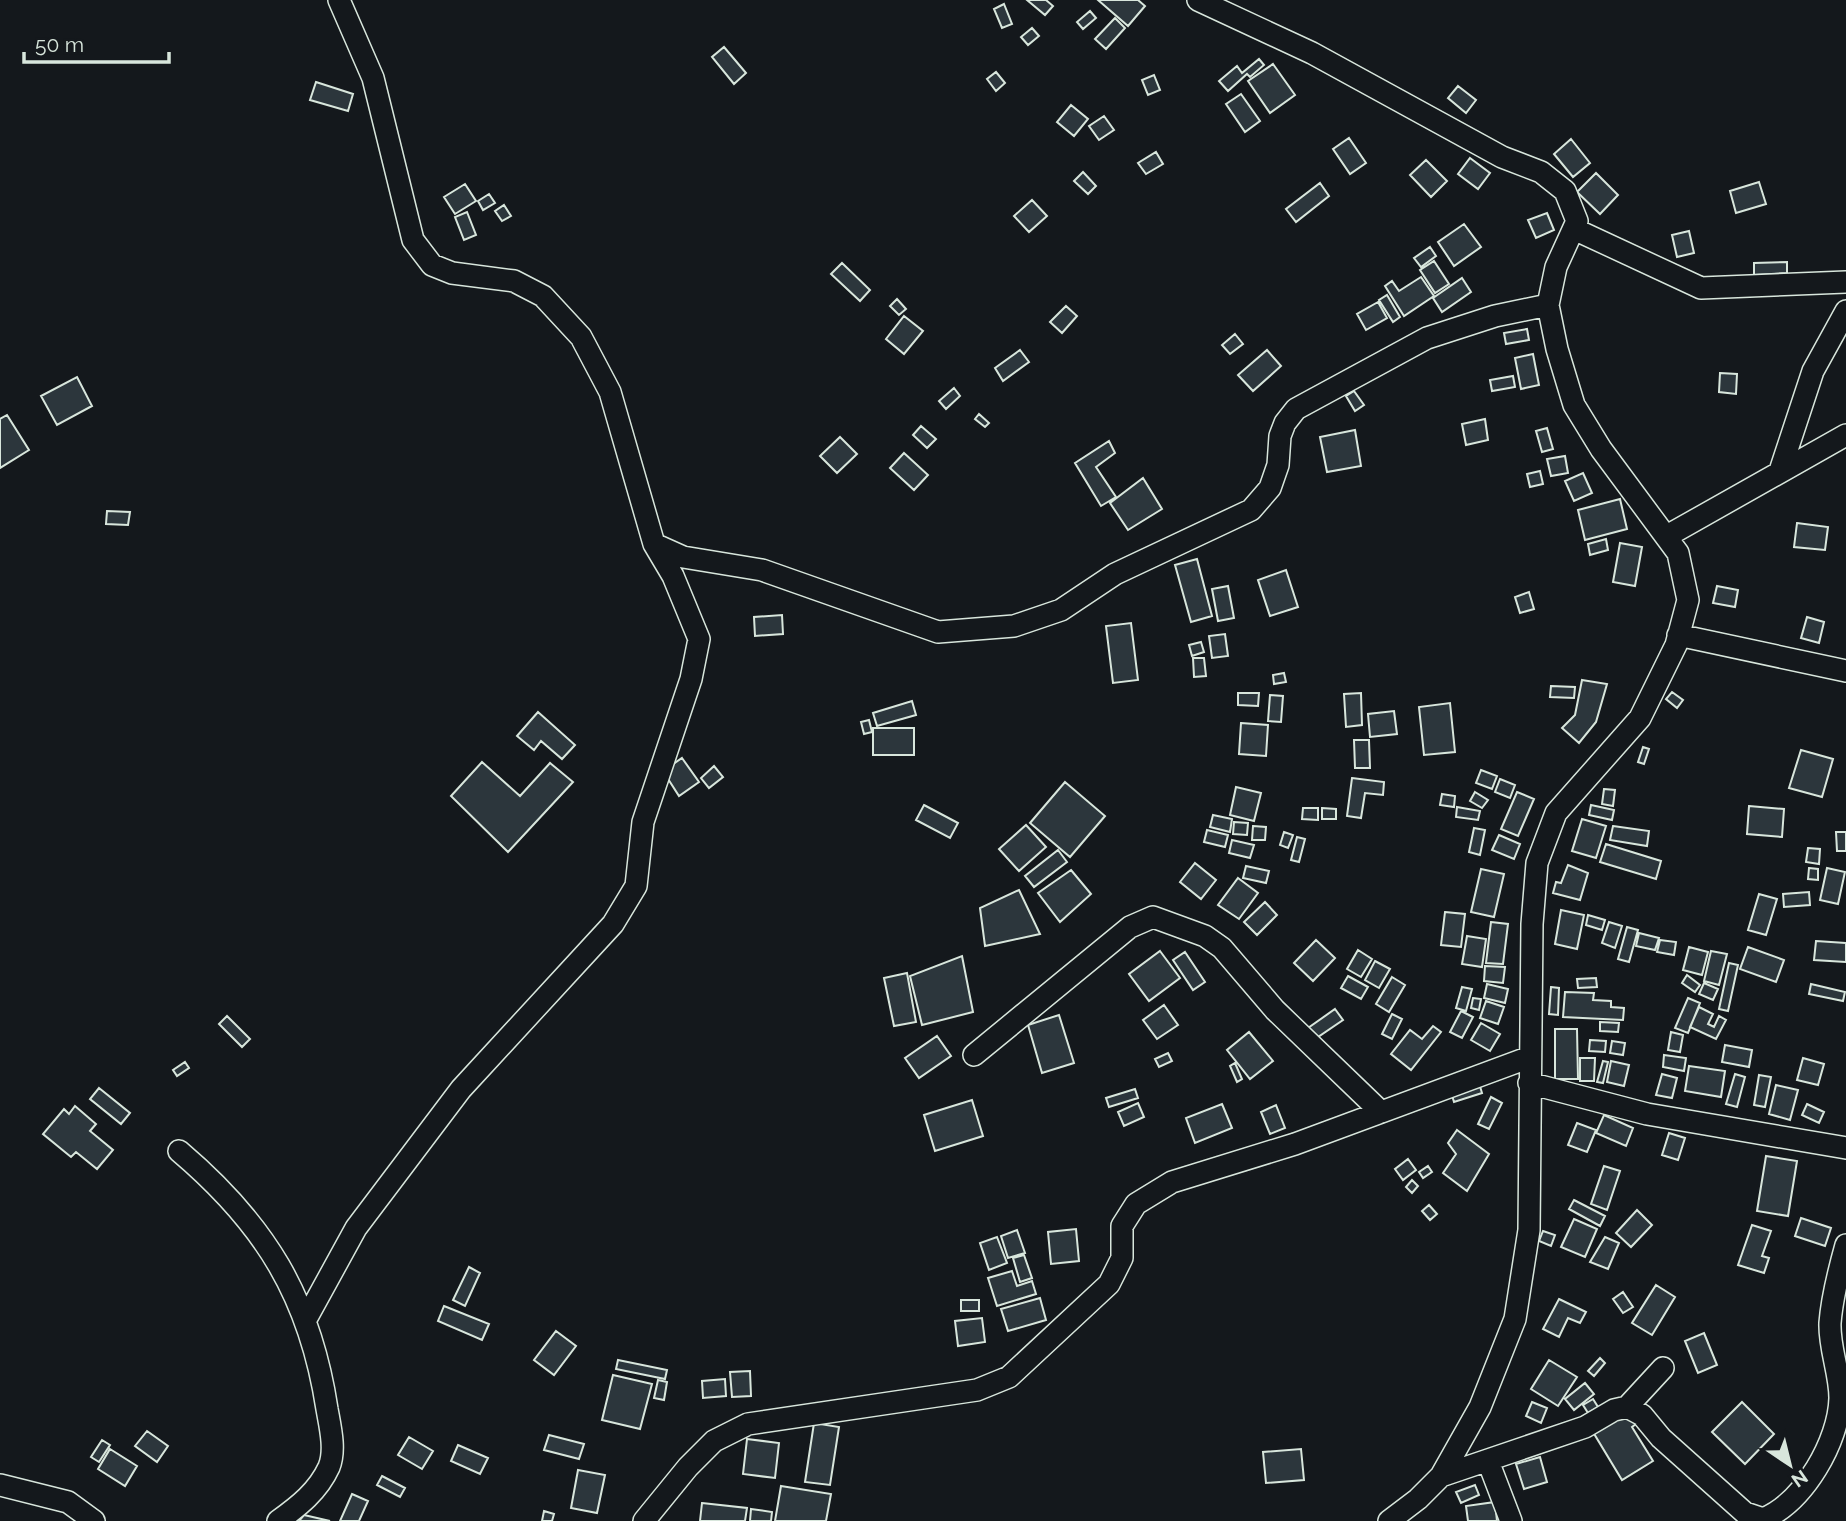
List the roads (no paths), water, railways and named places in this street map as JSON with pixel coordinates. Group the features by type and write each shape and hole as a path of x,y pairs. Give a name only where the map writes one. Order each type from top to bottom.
{"street":[{"path":"305,1321 356,1228 461,1089 613,924 636,886 643,822 691,679 699,639 673,576 654,544 610,392 581,337 544,296 514,281 452,273 432,265 413,240 373,78 339,0"},
{"path":"1198,0 1312,52 1502,157 1541,172 1565,191 1577,221 1556,267 1548,305 1574,405 1601,449 1678,553 1688,600 1678,635 1640,718 1556,813 1537,863 1532,924 1529,1230 1515,1319 1480,1407 1441,1476 1419,1499 1389,1521"},
{"path":"1574,229 1701,288 1846,282"},
{"path":"654,544 683,556 762,570 939,632 1014,626 1061,610 1126,569 1251,510 1270,488 1279,465 1280,436 1285,423 1296,409 1427,338 1495,316 1548,305"},
{"path":"1780,471 1813,371 1846,311"},
{"path":"1667,536 1846,435"},
{"path":"1678,635 1846,671"},
{"path":"974,1055 1130,927 1153,917 1205,936 1222,948 1275,1010 1381,1112"},
{"path":"644,1521 688,1466 714,1441 748,1424 976,1390 1009,1377 1109,1284 1122,1258 1122,1226 1136,1204 1172,1182 1295,1144 1530,1057"},
{"path":"1529,1083 1647,1114 1846,1148"},
{"path":"179,1151 205,1173 264,1238 287,1274 305,1321 325,1395 332,1438 330,1465 314,1493 278,1521"},
{"path":"1627,1407 1642,1415 1661,1438 1745,1513 1763,1519 1773,1515 1818,1469 1838,1421 1840,1396 1830,1326 1835,1289 1846,1244"},
{"path":"1441,1476 1585,1427 1614,1410 1627,1407 1663,1368"},
{"path":"1488,1461 1511,1521"},
{"path":"0,1485 68,1502 94,1521"}]}
